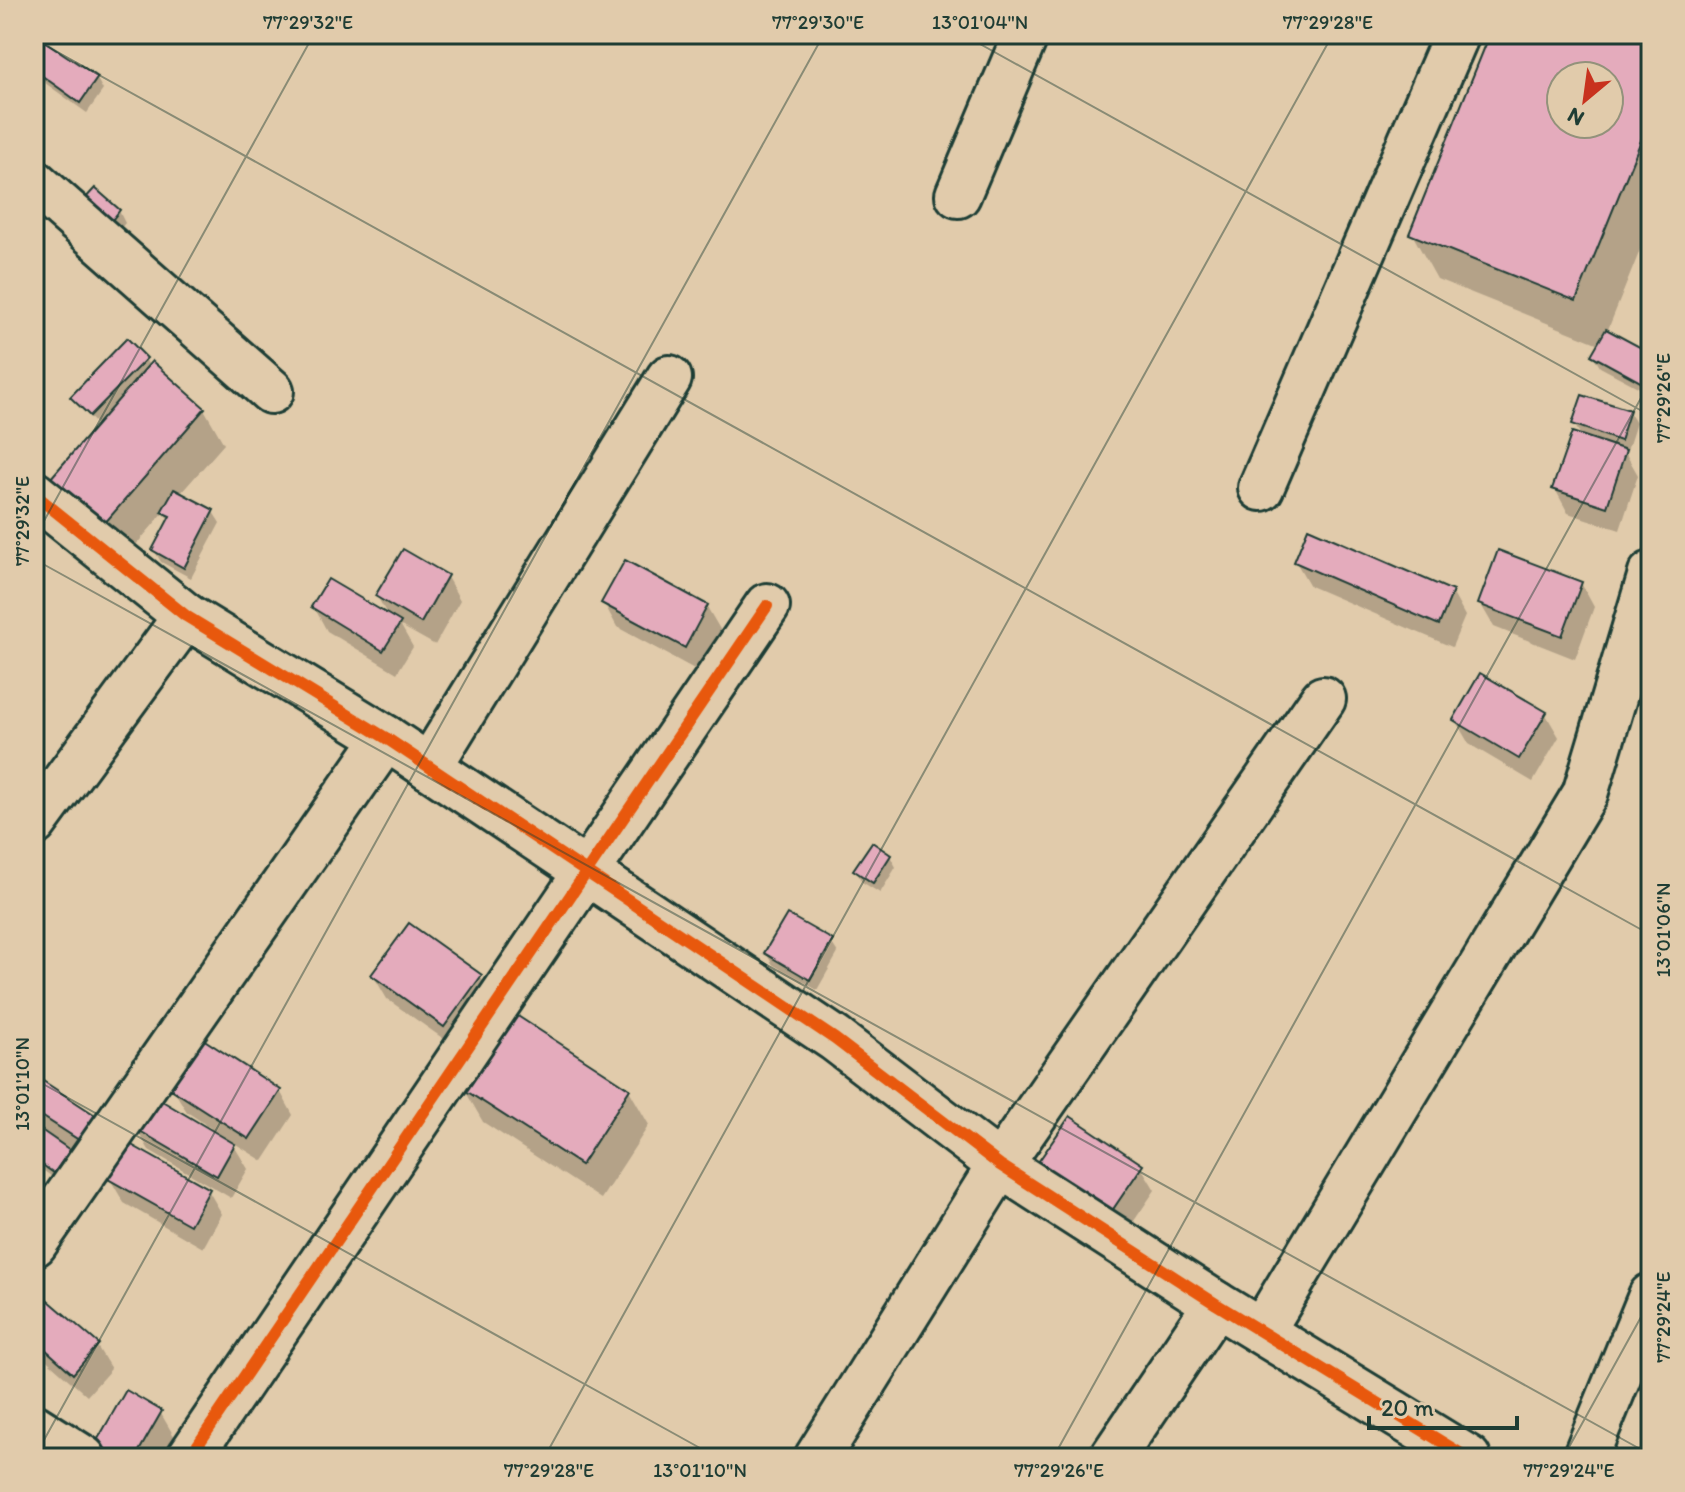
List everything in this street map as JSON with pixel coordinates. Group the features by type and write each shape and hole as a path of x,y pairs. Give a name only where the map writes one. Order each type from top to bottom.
{"street":[{"path":"958,195 1026,34"},
{"path":"1261,488 1457,34"},
{"path":"34,182 271,391"},
{"path":"429,767 669,378"},
{"path":"34,494 186,616 386,738 835,1039 1000,1165 1448,1452"},
{"path":"1262,1331 1585,794 1651,574"},
{"path":"189,1458 767,606"},
{"path":"34,823 186,616"},
{"path":"817,1458 1000,1165 1323,699"},
{"path":"34,1244 386,738"},
{"path":"1585,1458 1651,1296"},
{"path":"1112,1458 1216,1304"},
{"path":"34,1427 83,1458"}],"building":[{"path":"34,34 98,77 80,103 34,70"},
{"path":"1490,34 1627,34 1651,44 1651,116 1576,301 1409,234"},
{"path":"95,188 120,210 109,224 83,201"},
{"path":"1606,329 1651,353 1651,371 1644,384 1591,355"},
{"path":"127,338 147,358 90,416 70,397"},
{"path":"152,361 205,408 97,532 44,486"},
{"path":"1582,395 1630,410 1620,441 1572,424"},
{"path":"1572,432 1626,450 1607,507 1552,489"},
{"path":"174,489 214,510 184,568 152,550 170,516 161,512"},
{"path":"1308,528 1453,591 1439,625 1294,562"},
{"path":"403,549 448,575 421,623 375,596"},
{"path":"1498,550 1582,582 1562,636 1478,604"},
{"path":"625,560 708,605 685,648 601,603"},
{"path":"328,579 401,622 383,651 311,607"},
{"path":"1480,673 1547,712 1519,759 1453,720"},
{"path":"872,842 891,855 873,883 853,870"},
{"path":"787,914 833,940 810,980 764,953"},
{"path":"409,923 482,975 444,1027 371,975"},
{"path":"510,1011 630,1089 581,1165 460,1087"},
{"path":"203,1039 281,1090 249,1139 171,1089"},
{"path":"34,1075 95,1115 79,1140 34,1111"},
{"path":"152,1095 235,1144 217,1176 133,1127"},
{"path":"1070,1116 1143,1165 1105,1221 1032,1171"},
{"path":"34,1125 70,1150 54,1173 34,1159"},
{"path":"128,1143 210,1189 190,1225 108,1179"},
{"path":"34,1288 99,1344 73,1374 34,1339"},
{"path":"126,1390 162,1411 135,1458 105,1458 91,1451"}],"cycle path":[{"path":"34,494 186,616 386,738 835,1039 1000,1165 1216,1304 1468,1458"},
{"path":"189,1458 767,606"}]}
